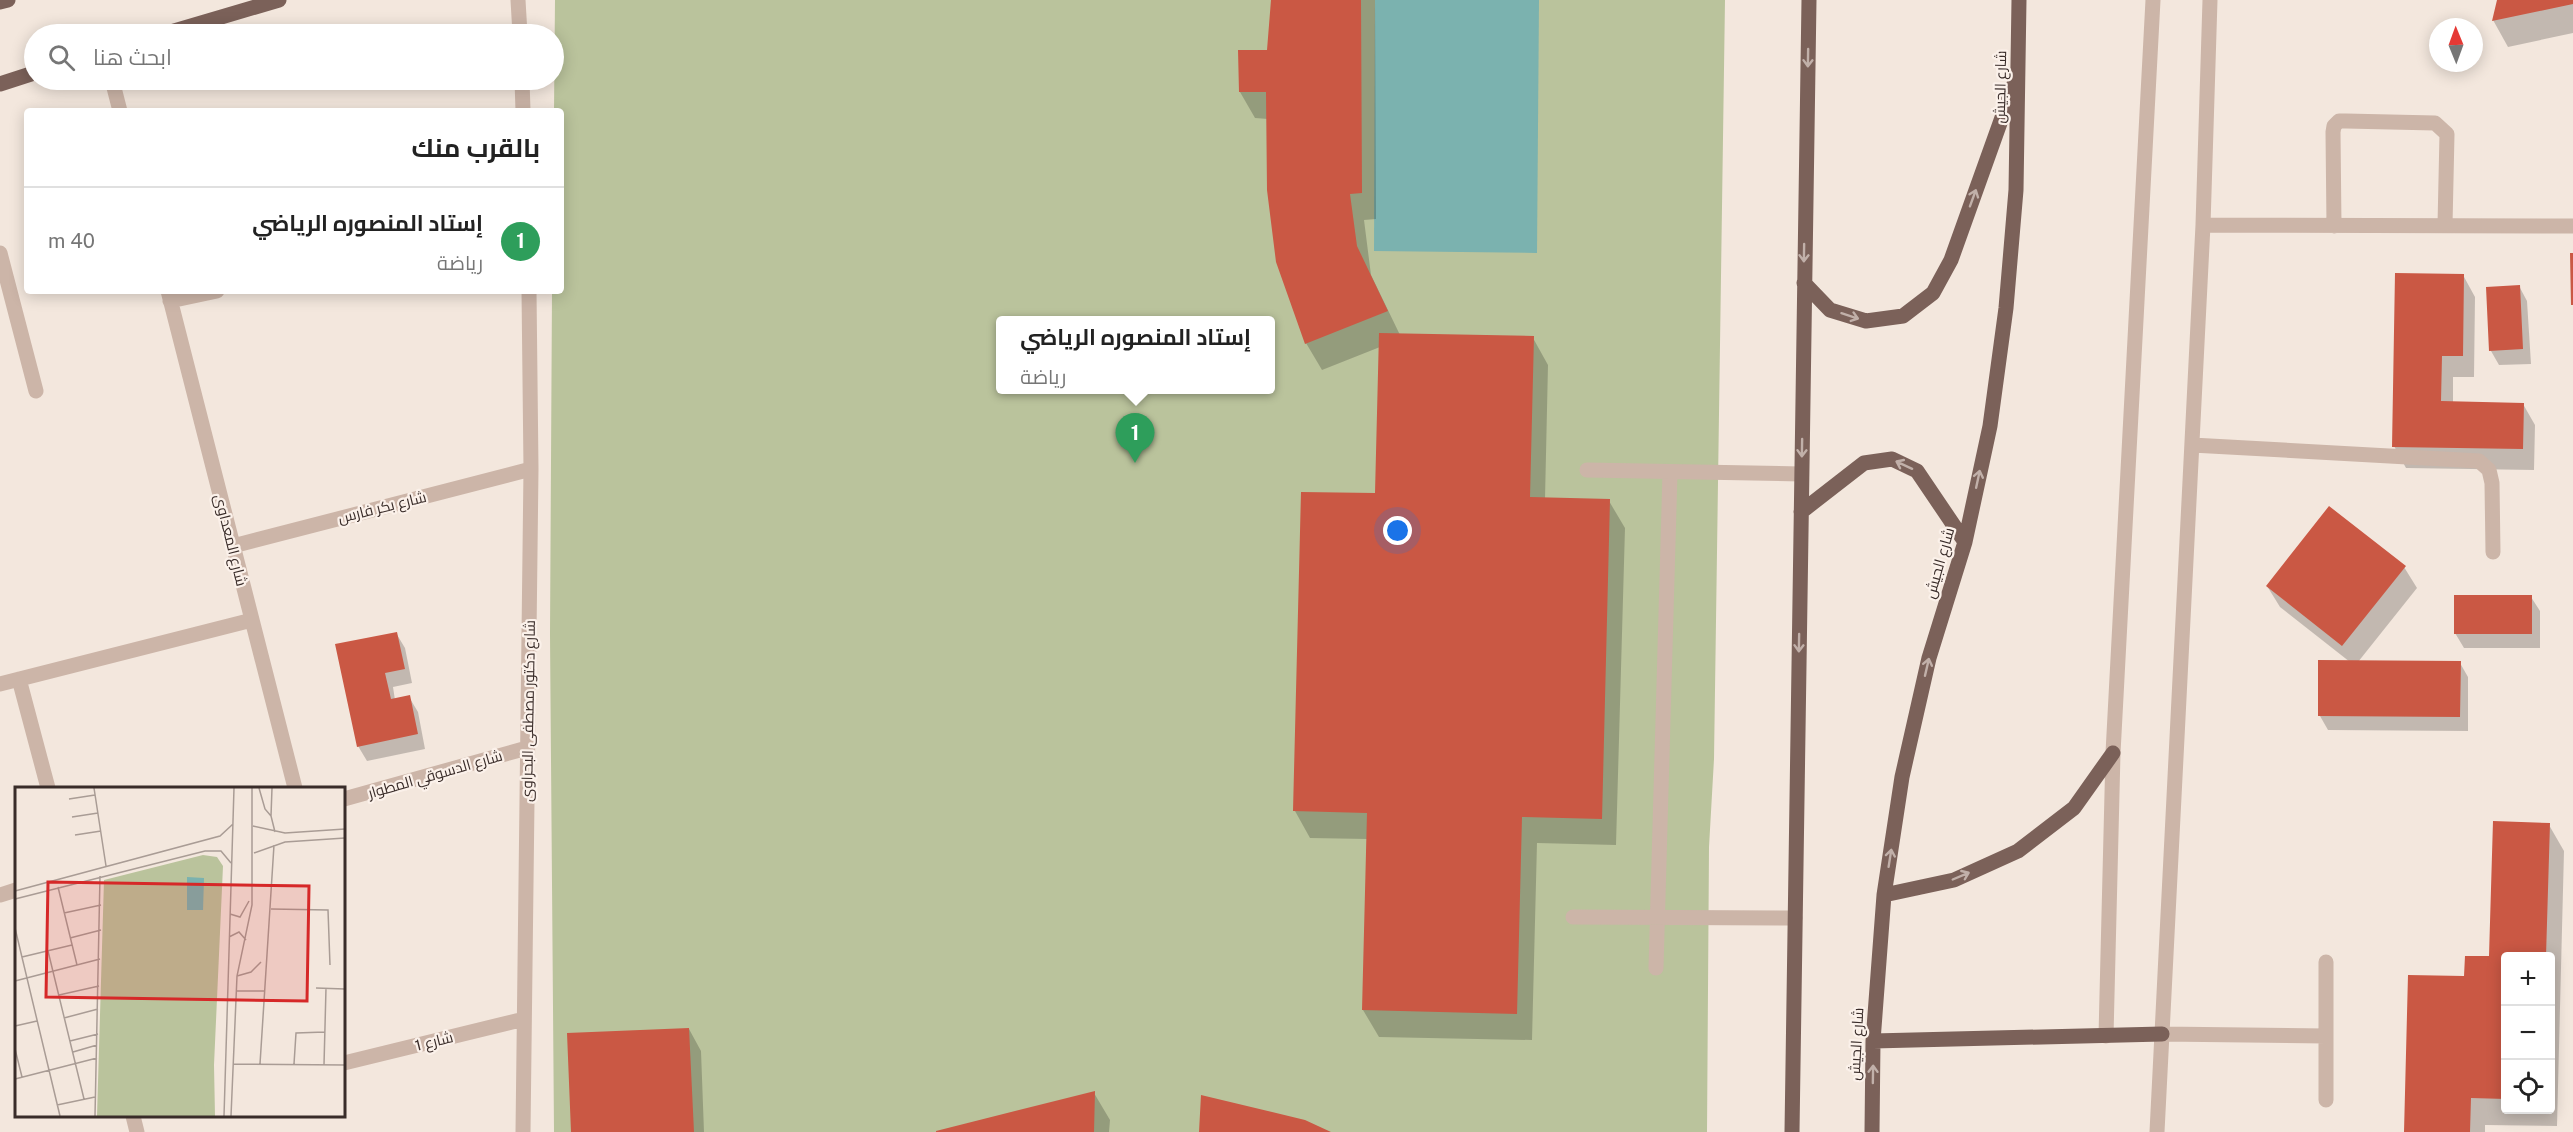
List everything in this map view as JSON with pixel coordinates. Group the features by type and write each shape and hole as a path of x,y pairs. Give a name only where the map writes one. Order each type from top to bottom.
{"main road":[{"path":"0,2 8,0"},
{"path":"198,24 279,0"},
{"path":"1792,1132 1809,0"},
{"name":"شارع الجيش","path":"1872,1132 1873,1041 1884,895 1902,777 1929,658 1965,542 1990,426 2006,308 2016,190 2019,0"},
{"path":"1804,283 1830,310 1866,321 1903,315 1934,293 1951,260 2019,71"},
{"path":"0,84 24,76"},
{"path":"1801,512 1864,462 1892,459 1917,471 1965,542"},
{"path":"1884,895 1954,880 2018,850 2074,808 2113,753"},
{"path":"1873,1041 2162,1034"}],"street":[{"path":"518,0 519,24"},
{"path":"2106,1036 2113,753 2153,0"},
{"path":"2157,1132 2203,225 2210,0"},
{"path":"115,90 119,108"},
{"path":"522,90 523,108"},
{"path":"2334,226 2333,132 2334,126 2340,121 2435,123 2442,127 2447,134 2445,225"},
{"path":"2203,225 2573,226"},
{"path":"0,254 36,391"},
{"path":"169,296 188,294"},
{"name":"شارع دكتور مصطفى البحراوى","path":"523,1132 531,469 529,294"},
{"name":"شارع المعداوى","path":"169,296 294,787"},
{"path":"2192,445 2480,461 2489,470 2492,483 2493,552"},
{"name":"شارع بكر فارس","path":"233,546 531,469"},
{"path":"1587,470 1801,474"},
{"path":"1656,968 1670,472"},
{"path":"0,684 252,620"},
{"path":"19,679 47,787"},
{"name":"شارع الدسوقي المطوار","path":"345,799 527,748"},
{"path":"0,895 15,890"},
{"path":"1573,917 1795,918"},
{"path":"2326,962 2326,1100"},
{"name":"شارع 1","path":"345,1063 524,1018"},
{"path":"2162,1034 2326,1036"},
{"path":"133,1117 137,1132"}],"green space":[{"path":"555,0 1725,0 1714,759 1709,847 1707,1132 554,1132 550,635 552,294 564,294 564,108 554,108 554,90 564,90 564,24 555,24"}],"water":[{"path":"1375,0 1539,0 1537,253 1374,251"}],"building":[{"path":"1271,0 1361,0 1362,193 1350,194 1357,246 1388,311 1305,344 1276,262 1267,190 1266,92 1239,92 1238,50 1267,50"},
{"path":"2497,0 2573,0 2573,4 2492,21"},
{"path":"2570,253 2573,253 2573,305 2571,305"},
{"path":"2395,273 2464,274 2463,356 2442,356 2441,401 2524,403 2523,449 2392,447"},
{"path":"2520,285 2523,349 2489,351 2486,287"},
{"path":"1379,333 1534,336 1530,497 1610,499 1602,819 1522,817 1517,1014 1362,1010 1367,813 1293,811 1301,492 1375,493"},
{"path":"2329,506 2406,566 2342,646 2266,586"},
{"path":"2454,595 2532,595 2532,634 2454,634"},
{"path":"397,632 405,669 385,673 391,699 410,695 418,734 357,747 335,644"},
{"path":"2318,660 2461,661 2460,717 2318,716"},
{"path":"2493,821 2550,823 2546,952 2501,952 2501,1099 2471,1098 2470,1132 2404,1132 2408,975 2464,976 2465,956 2489,956"},
{"path":"689,1028 694,1132 571,1132 567,1033"},
{"path":"1095,1091 1094,1132 936,1132 936,1131"},
{"path":"1201,1095 1305,1120 1331,1132 1199,1132"}],"place":[{"name":"إستاد المنصوره الرياضي","path":"1135,463"}]}
